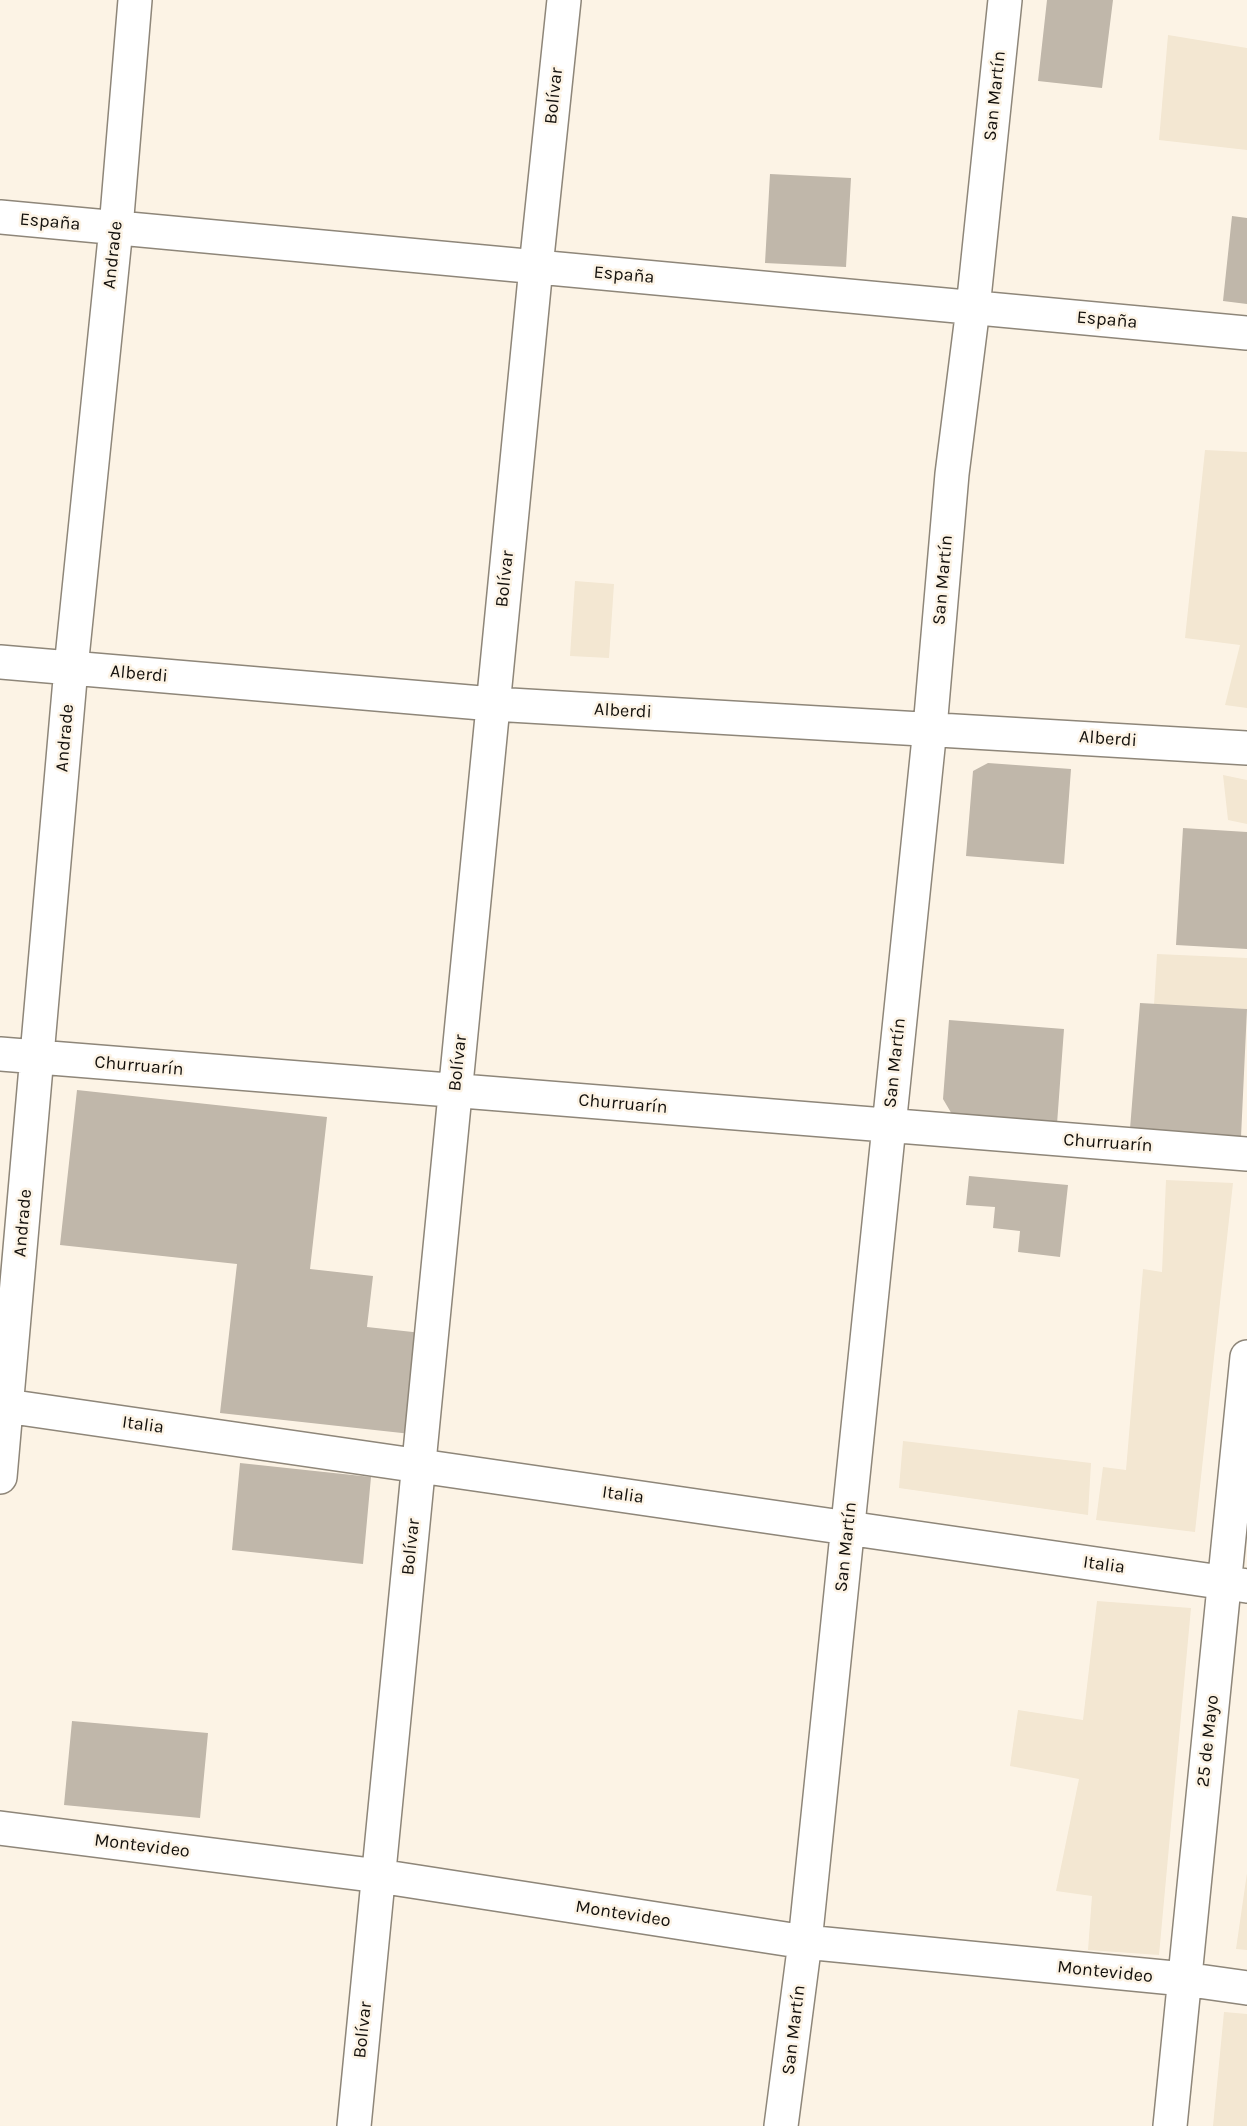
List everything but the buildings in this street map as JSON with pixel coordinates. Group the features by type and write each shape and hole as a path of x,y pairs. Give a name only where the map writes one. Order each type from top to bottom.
{"street":[{"name":"Andrade","path":"0,1477 3,1405 38,1058 71,668 116,228 135,0"},
{"name":"Bolívar","path":"354,2126 564,0"},
{"name":"San Martín","path":"781,2126 805,1942 930,728 952,474 974,308 1005,0"},
{"name":"España","path":"0,217 1247,333"},
{"name":"Alberdi","path":"0,662 493,704 1247,748"},
{"name":"Churruarín","path":"0,1054 1247,1154"},
{"name":"25 de Mayo","path":"1170,2126 1184,1979 1236,1584 1247,1356"},
{"name":"Italia","path":"3,1405 1236,1584"},
{"name":"Montevideo","path":"0,1828 379,1876 805,1942 1184,1979 1247,1988"}],"shaded area":[{"path":"1168,35 1247,48 1247,150 1159,140"},
{"path":"1205,450 1247,452 1247,708 1225,705 1240,645 1185,638"},
{"path":"575,581 614,584 609,658 570,656"},
{"path":"1223,775 1247,780 1247,824 1228,820"},
{"path":"1157,954 1247,958 1247,1009 1154,1005"},
{"path":"1166,1180 1233,1183 1195,1532 1096,1520 1103,1467 1126,1470 1143,1269 1162,1272"},
{"path":"903,1441 1091,1463 1088,1515 899,1488"},
{"path":"1097,1601 1191,1608 1159,1955 1088,1950 1092,1896 1056,1891 1079,1779 1010,1766 1018,1710 1083,1720"},
{"path":"1247,1873 1247,1950 1236,1949"},
{"path":"1224,2012 1247,2014 1247,2126 1213,2126"}]}
